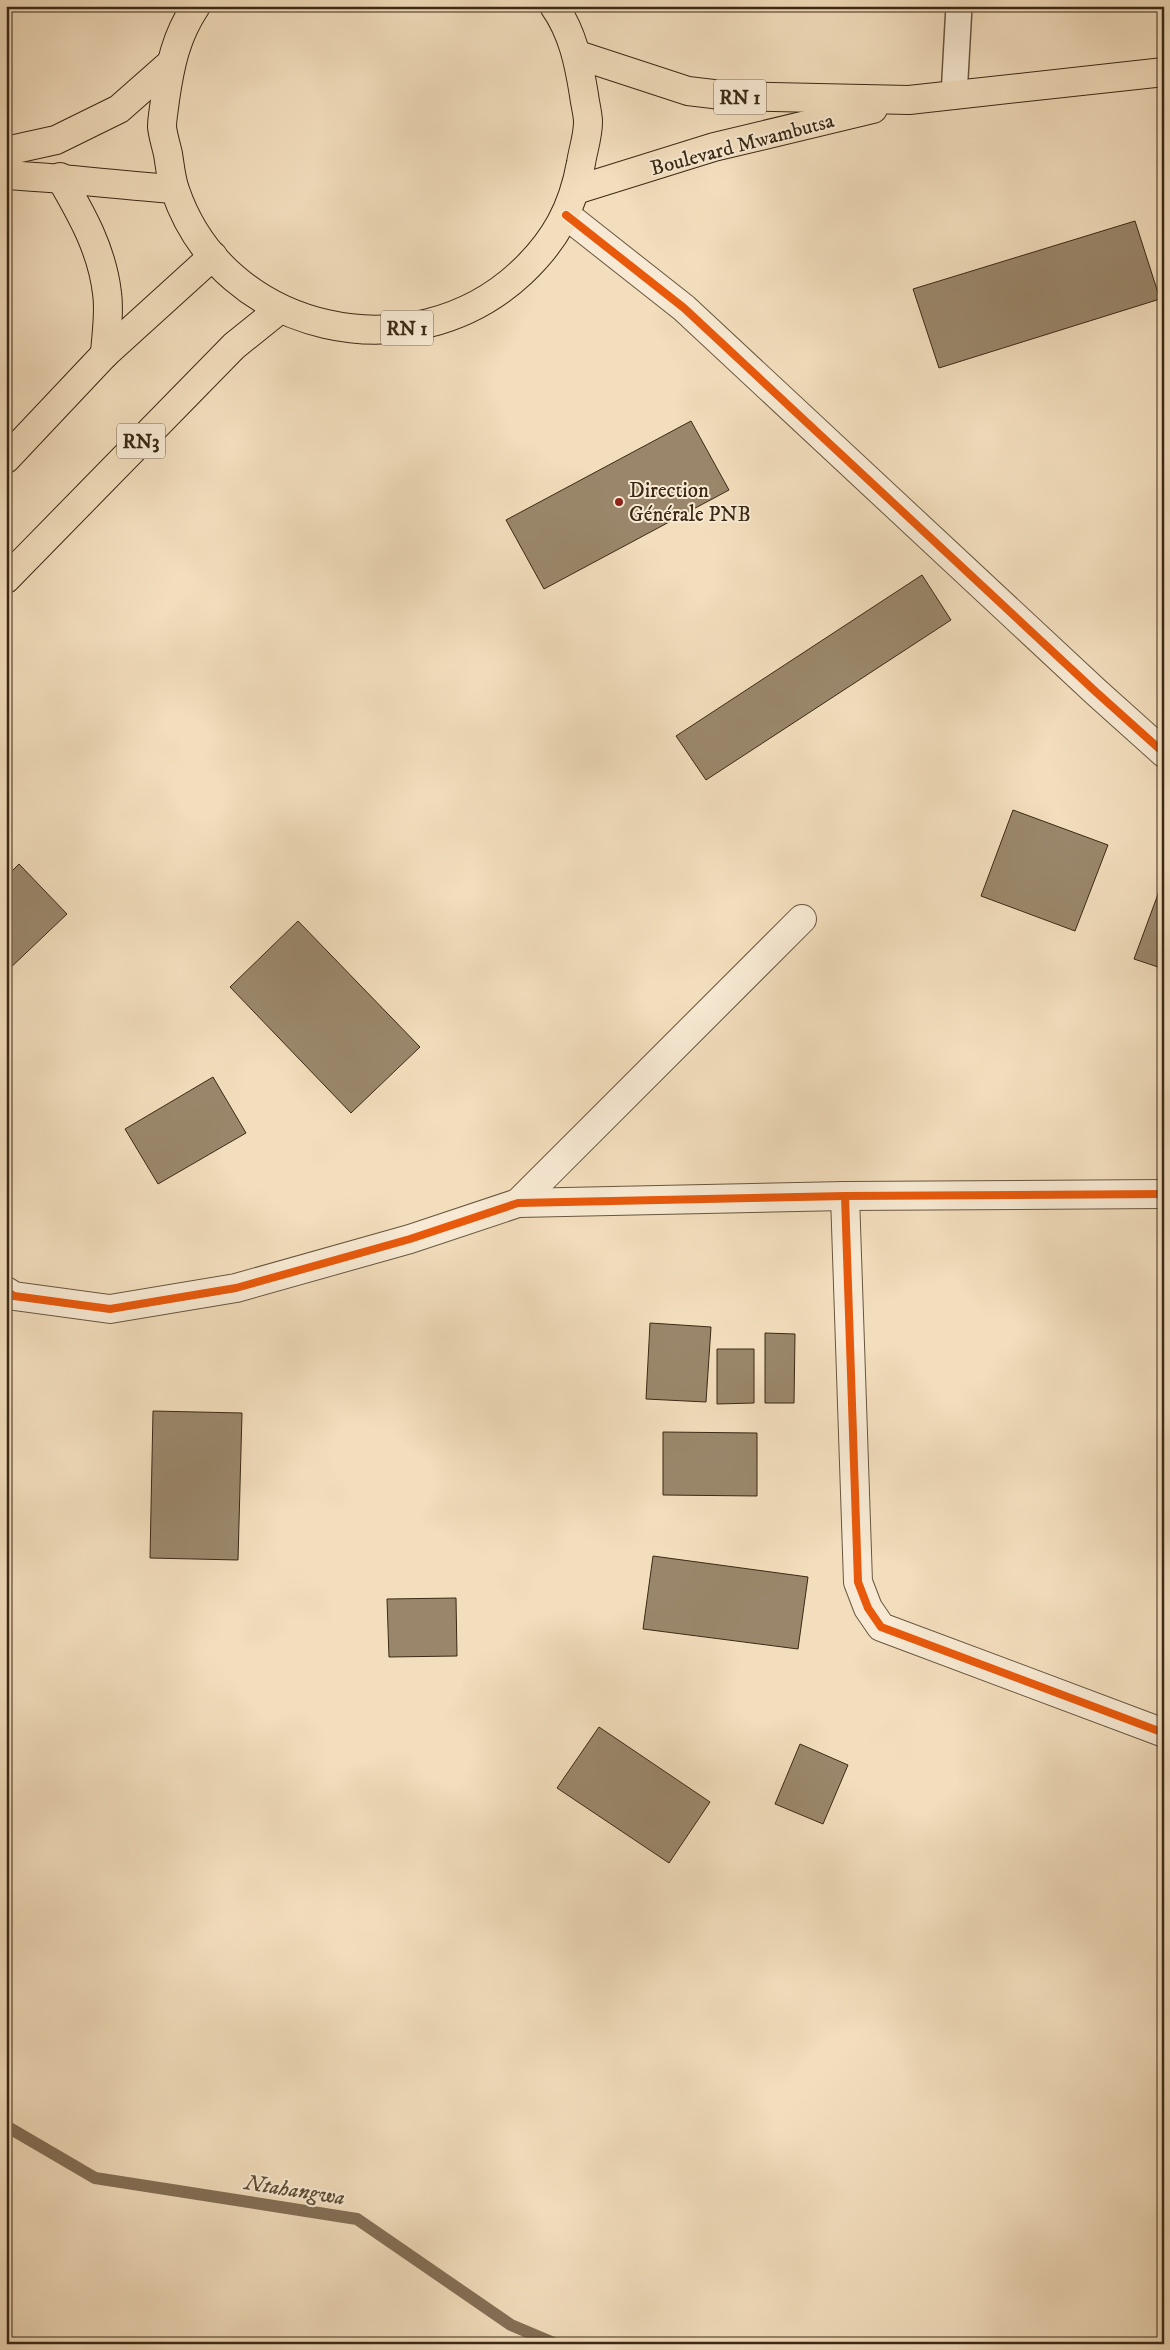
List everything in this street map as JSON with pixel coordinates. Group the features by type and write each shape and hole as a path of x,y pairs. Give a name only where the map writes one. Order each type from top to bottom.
{"main road":[{"name":"RN 1","path":"196,6 186,22 170,64 162,127 174,189 191,224 213,256 244,286 280,308 325,325 372,331 419,327 464,312 505,288 540,255 566,215 576,190 588,123 578,55 554,6"},
{"name":"Boulevard Mwambutsa","path":"578,55 688,91 730,96 909,100 1164,72"},
{"path":"6,151 56,140 119,109 170,64"},
{"name":"Boulevard Mwambutsa","path":"576,190 714,147 909,100"},
{"path":"6,175 174,189"},
{"path":"60,178 82,214 99,250 108,295 105,354"},
{"path":"6,459 105,354 213,256"},
{"name":"RN3","path":"6,579 234,346 280,308"}],"street":[{"path":"566,215 684,308 1164,753"},
{"path":"518,1203 802,918"},
{"path":"6,1291 14,1296 110,1309 236,1288 410,1239 518,1203 845,1196 1164,1194"},
{"path":"845,1196 858,1582 868,1608 882,1627 1164,1733"}],"lane":[{"path":"954,96 959,6"}],"building":[{"path":"1135,221 1160,299 939,368 913,289"},
{"path":"691,421 729,490 544,589 506,520"},
{"path":"922,575 951,620 706,780 676,736"},
{"path":"1013,810 1108,845 1075,931 981,896"},
{"path":"19,864 67,914 6,972 6,877"},
{"path":"1164,878 1164,969 1134,959"},
{"path":"298,921 420,1047 351,1113 230,987"},
{"path":"213,1077 246,1133 158,1184 125,1129"},
{"path":"650,1323 711,1327 706,1402 646,1399"},
{"path":"765,1333 795,1334 794,1403 765,1403"},
{"path":"717,1349 754,1349 754,1403 717,1404"},
{"path":"153,1411 242,1413 238,1560 150,1558"},
{"path":"663,1432 757,1433 757,1496 663,1495"},
{"path":"653,1556 808,1577 798,1649 643,1629"},
{"path":"456,1598 457,1656 389,1657 387,1599"},
{"path":"599,1727 710,1802 669,1863 557,1788"},
{"path":"800,1744 848,1765 823,1824 775,1804"}],"waterway":[{"name":"Ntahangwa","path":"6,2126 95,2178 357,2219 511,2325 556,2344"}],"cycle path":[{"path":"566,215 684,308 1164,753"},
{"path":"6,1291 14,1296 110,1309 236,1288 410,1239 518,1203 845,1196 1164,1194"},
{"path":"845,1196 858,1582 868,1608 881,1627 1164,1733"}],"place":[{"name":"Direction Générale PNB","path":"619,502"}]}
